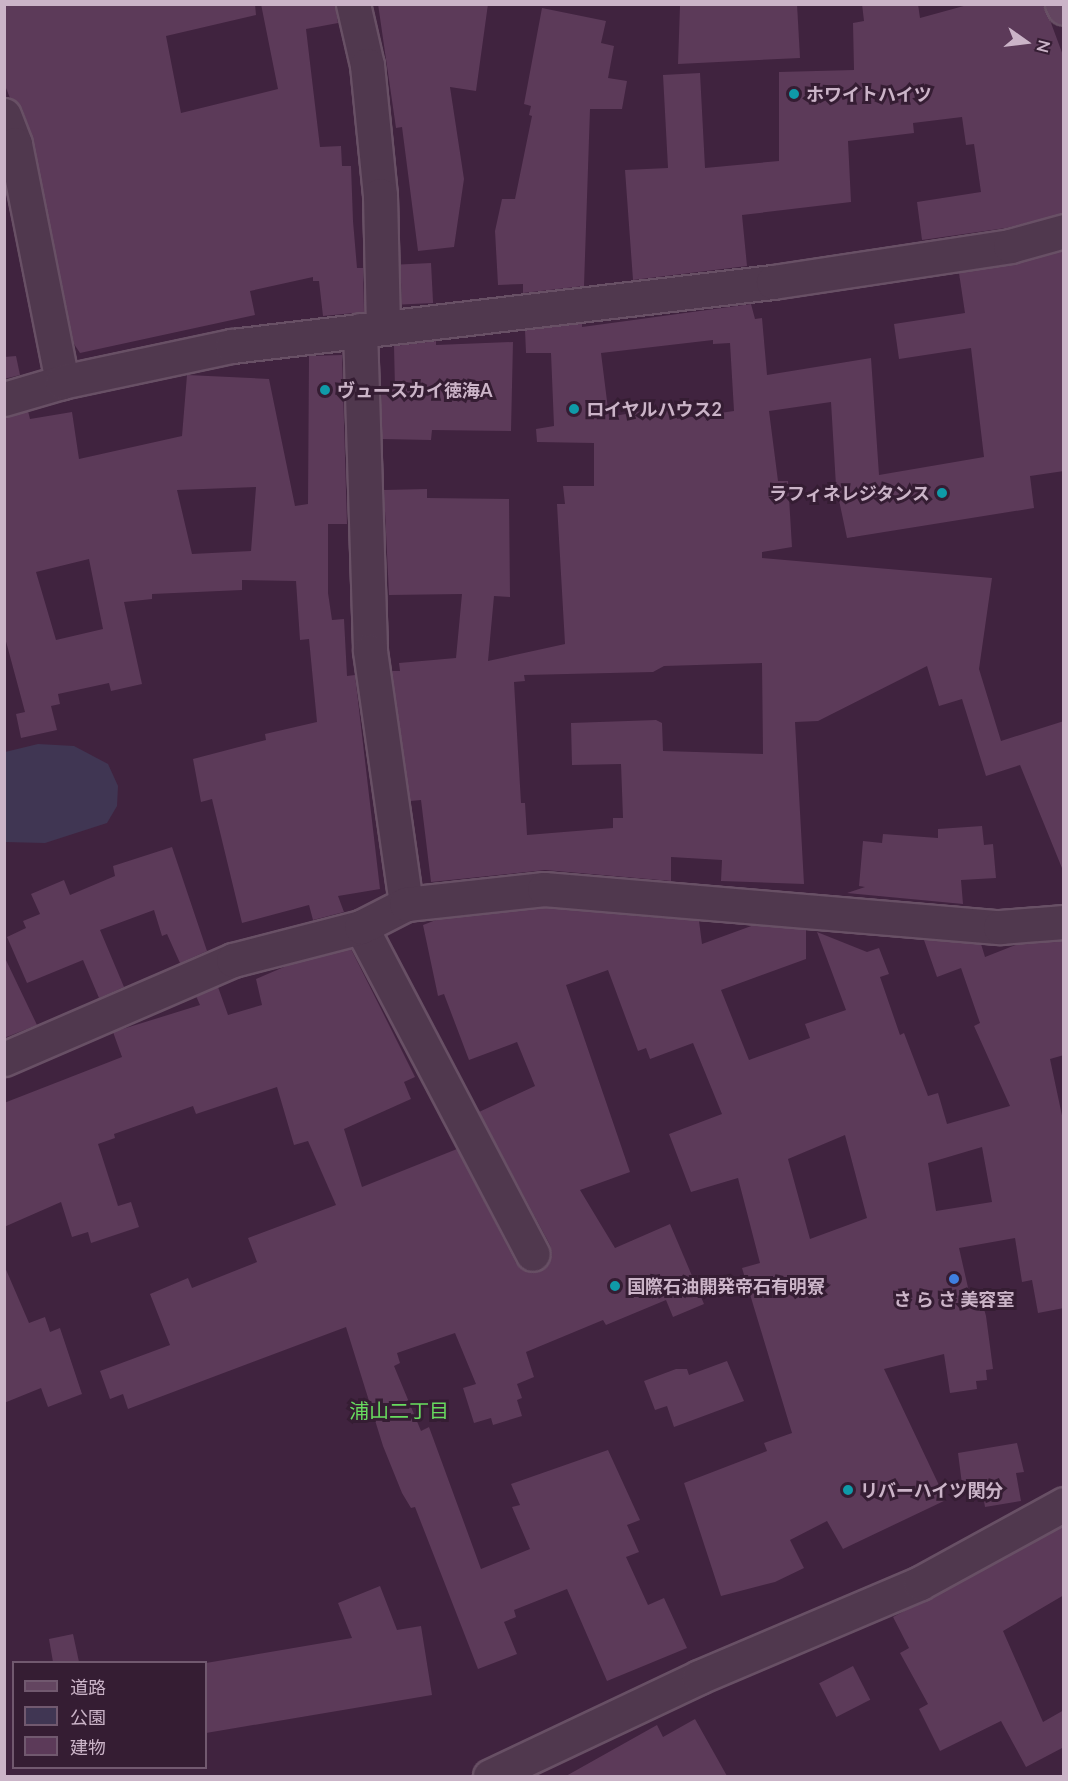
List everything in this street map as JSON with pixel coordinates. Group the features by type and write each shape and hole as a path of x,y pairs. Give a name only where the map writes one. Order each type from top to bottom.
{"street":[{"path":"354,4 367,65 380,195 372,328 370,651 406,904"},
{"path":"4,115 15,144 62,382"},
{"path":"4,399 62,382 232,346 773,282 1011,246 1064,231"},
{"path":"4,1059 233,960 361,927 406,904 544,889 1000,927 1064,922"},
{"path":"361,927 533,1254"},
{"path":"492,1776 699,1677 920,1583 1064,1504"}],"green space":[{"path":"38,744 74,746 108,764 118,786 117,806 107,823 45,843 5,842 5,752"}],"building":[{"path":"4,4 255,4 256,15 166,36 181,113 278,89 261,4 335,4 338,23 306,29 320,147 341,146 342,166 351,166 357,268 363,268 364,312 323,316 319,281 313,281 313,277 250,291 255,315 80,353 74,344 33,140 22,108 10,98 4,83"},
{"path":"378,4 488,4 476,91 450,87 464,179 454,247 418,251 402,127 396,128"},
{"path":"797,4 800,58 678,64 680,6"},
{"path":"862,4 918,4 920,18 971,4 1044,4 1064,58 1064,213 1006,228 922,240 917,202 981,192 974,144 966,145 962,117 913,123 914,133 848,141 851,202 742,215 747,266 633,280 625,170 668,168 663,75 700,73 705,168 779,161 779,72 854,70 853,23 864,21"},
{"path":"542,8 606,21 601,43 614,46 608,78 627,81 622,109 590,109 584,286 523,293 523,284 498,285 495,231 502,199 515,199 532,116 529,115 531,106 524,104"},
{"path":"1064,251 1064,471 1030,476 1034,508 847,538 836,486 831,402 769,411 778,481 788,481 792,547 762,552 762,558 992,578 979,669 1001,741 1064,721 1064,873 1020,765 986,776 962,699 939,706 927,666 818,721 795,722 804,884 721,881 722,860 671,857 671,881 545,870 431,882 421,800 410,801 392,671 400,671 399,663 456,658 462,594 389,595 384,490 427,489 427,498 509,499 510,597 494,596 488,661 565,644 557,504 565,504 563,486 594,486 594,443 537,442 536,429 554,426 551,353 526,353 525,330 582,323 582,327 751,304 755,319 762,318 767,375 871,358 879,475 984,457 971,348 899,359 894,324 965,313 959,273 1015,264","holes":["713,340 713,344 730,343 734,411 677,419 675,405 609,417 601,353","762,663 763,754 663,751 662,723 656,720 571,723 572,765 621,764 623,818 613,818 613,828 527,835 525,803 521,803 514,682 525,681 524,675 653,672 664,666"]},
{"path":"431,263 433,303 402,305 400,265"},
{"path":"436,341 436,345 513,342 511,431 432,430 431,440 382,439 381,389 395,389 394,346"},
{"path":"342,355 347,524 328,524 328,593 332,620 344,619 347,676 355,675 380,889 338,896 344,912 313,920 309,905 242,923 212,799 201,802 193,759 266,740 265,734 317,722 309,639 300,640 296,581 242,580 242,590 152,594 152,599 124,602 142,684 111,691 109,683 58,694 60,704 51,706 57,730 21,738 16,714 25,712 4,634 4,417 28,411 30,419 72,412 79,459 182,436 187,375 269,379 295,506 308,504 309,356","holes":["256,487 251,551 192,554 177,490","89,559 103,629 56,640 36,572"]},
{"path":"16,356 20,375 4,379 4,357"},
{"path":"982,826 984,845 993,844 996,878 961,880 963,904 847,893 865,887 859,886 863,841 882,843 883,834 938,838 938,829"},
{"path":"172,847 207,951 180,963 167,934 162,936 154,910 100,930 124,987 99,998 83,960 27,983 7,937 26,928 23,921 40,914 31,894 64,880 70,895 115,876 113,866"},
{"path":"544,908 699,921 702,944 754,925 806,930 806,959 721,990 749,1060 810,1038 805,1024 846,1010 817,932 867,952 879,948 889,974 880,977 900,1035 904,1033 928,1096 938,1093 947,1124 1010,1106 974,1026 980,1023 961,968 937,977 924,940 981,944 985,957 1018,944 1064,941 1064,1055 1050,1059 1064,1125 1064,1308 1038,1313 1032,1280 1022,1282 1015,1238 959,1248 972,1305 982,1302 986,1316 993,1369 986,1370 987,1380 976,1381 977,1389 950,1393 944,1354 884,1369 946,1500 843,1549 827,1521 790,1540 804,1568 775,1582 721,1596 684,1483 767,1451 764,1443 792,1433 742,1268 760,1263 738,1178 691,1192 669,1134 722,1114 693,1043 650,1059 646,1048 638,1051 608,970 566,985 630,1172 580,1190 615,1248 670,1224 704,1304 673,1317 666,1300 606,1325 603,1320 526,1352 534,1377 517,1384 522,1398 517,1400 522,1416 493,1425 491,1418 474,1423 463,1388 476,1384 455,1333 397,1353 400,1363 394,1366 421,1431 429,1427 481,1569 530,1549 512,1507 520,1505 511,1484 608,1450 640,1520 627,1525 639,1552 626,1557 648,1605 664,1598 687,1648 607,1681 567,1589 514,1610 516,1617 504,1622 517,1654 478,1669 415,1507 411,1508 402,1493 383,1446 346,1327 128,1409 123,1394 110,1399 100,1371 170,1345 150,1294 188,1278 192,1288 257,1262 248,1238 336,1205 308,1141 294,1145 277,1087 196,1114 193,1106 114,1134 115,1138 98,1144 118,1206 131,1202 139,1227 91,1243 88,1232 72,1237 61,1202 4,1227 4,1103 122,1057 113,1032 200,1005 196,996 218,987 228,1015 262,1005 256,979 291,964 351,949 415,1077 404,1082 411,1099 344,1129 362,1187 457,1149 516,1263 532,1273 542,1270 552,1255 550,1245 479,1112 535,1086 517,1042 469,1060 444,994 438,996 423,925 436,920","holes":["845,1135 867,1218 810,1239 788,1159","982,1147 992,1202 936,1211 928,1163"]},
{"path":"4,956 37,1025 4,1038"},
{"path":"4,1265 29,1323 45,1317 50,1332 60,1328 82,1394 48,1407 41,1388 4,1403"},
{"path":"727,1361 744,1401 674,1427 667,1406 655,1410 644,1381 676,1369 687,1369 689,1375"},
{"path":"1017,1443 1024,1472 1016,1473 1021,1501 985,1507 981,1484 963,1492 958,1453"},
{"path":"1064,1526 1064,1595 1003,1631 1043,1722 1064,1710 1064,1747 1026,1767 1001,1721 940,1751 919,1709 928,1704 900,1653 909,1648 893,1617"},
{"path":"380,1586 397,1630 421,1626 432,1695 207,1733 207,1663 352,1638 338,1603"},
{"path":"73,1634 79,1661 53,1661 49,1639"},
{"path":"853,1666 870,1700 836,1717 819,1683"},
{"path":"695,1719 727,1776 566,1776 657,1725 663,1737"}],"place":[{"name":"ホワイトハイツ","path":"794,94"},
{"name":"ヴュースカイ徳海A","path":"325,390"},
{"name":"ロイヤルハウス2","path":"574,409"},
{"name":"ラフィネレジタンス","path":"942,493"},
{"name":"さ ら さ 美容室","path":"954,1279"},
{"name":"国際石油開発帝石有明寮","path":"615,1286"},
{"name":"リバーハイツ関分","path":"848,1490"}],"district":[{"name":"浦山二丁目","path":"399,1410"}]}
